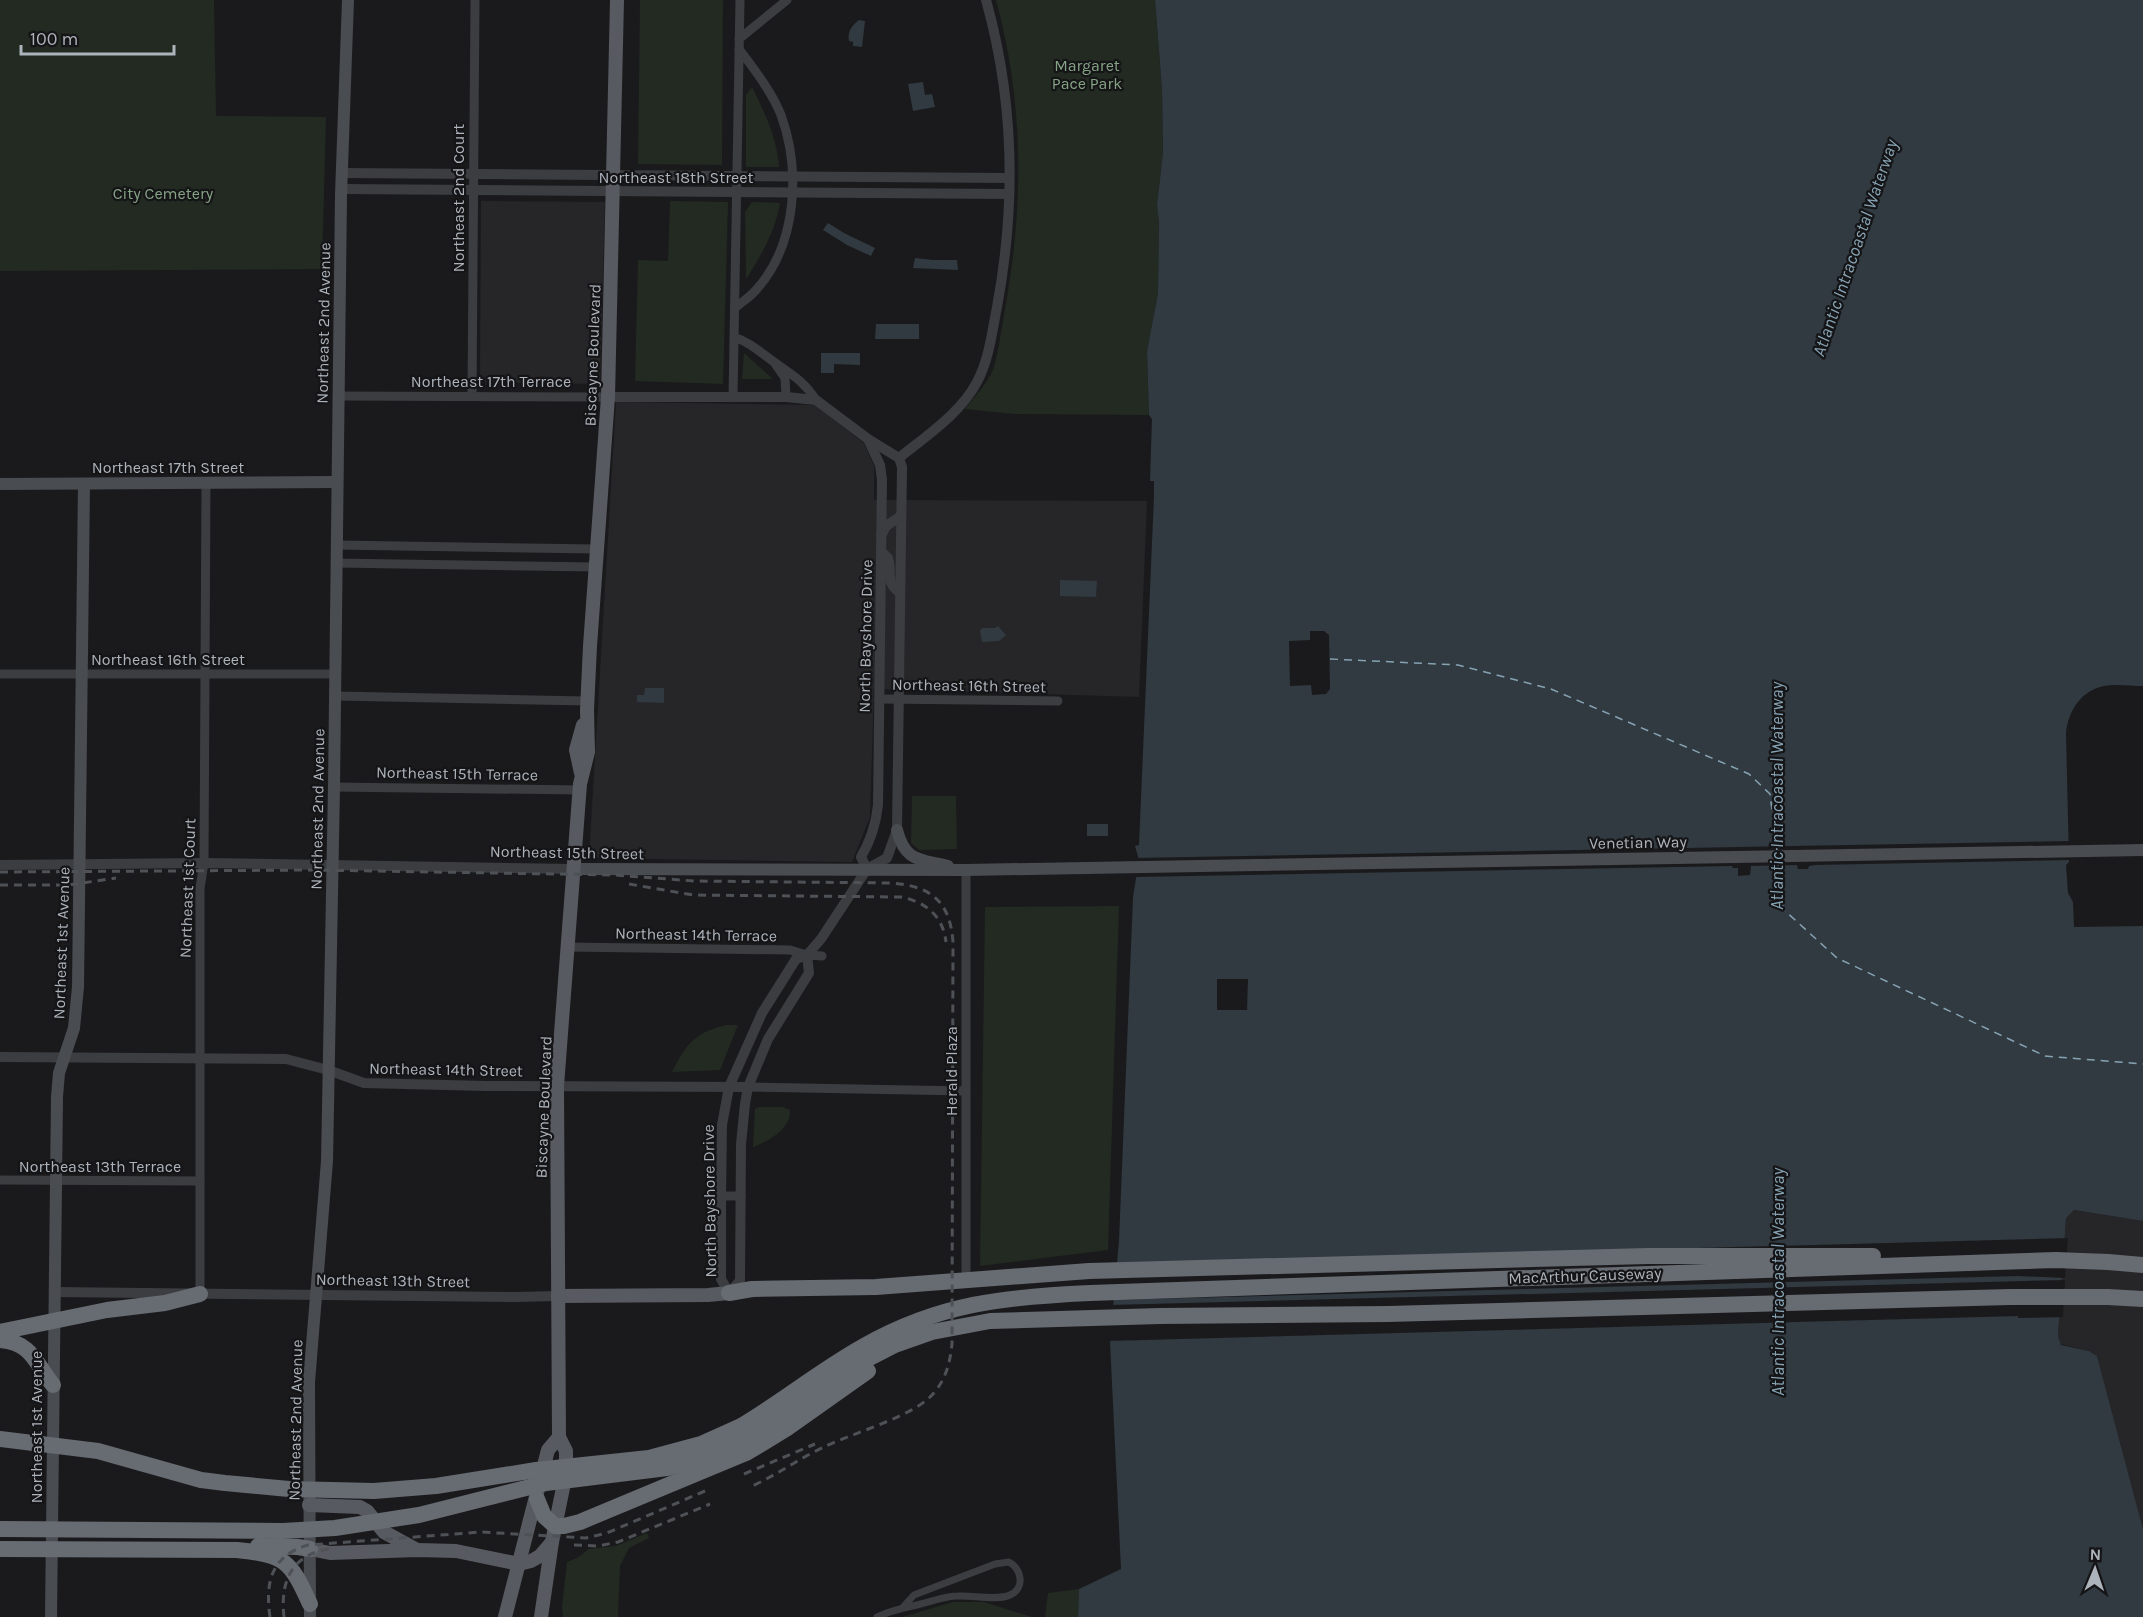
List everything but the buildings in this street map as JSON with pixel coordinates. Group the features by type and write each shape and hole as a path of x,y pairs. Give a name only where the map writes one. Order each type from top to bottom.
{"highway":[{"path":"729,1293 752,1289 876,1287 1089,1271 1697,1255 1870,1255 1899,1264"},
{"name":"MacArthur Causeway","path":"602,1469 671,1453 721,1436 765,1411 862,1347 914,1321 958,1307 1027,1297 1899,1264 2056,1260 2143,1265"},
{"path":"0,1332 107,1310 165,1303 200,1294"},
{"name":"MacArthur Causeway","path":"602,1469 667,1468 720,1451 763,1428 876,1354 916,1336 990,1321 1139,1316 1388,1314 2010,1297 2143,1299"},
{"path":"537,1498 554,1534 748,1452 780,1434 888,1357 927,1340 939,1330"},
{"path":"0,1340 18,1343 27,1349 35,1357 53,1385"},
{"path":"0,1440 98,1451 201,1480 272,1488 362,1491 436,1486 536,1470 602,1469"},
{"path":"0,1529 283,1531 335,1528 419,1515 602,1469"},
{"path":"237,1550 254,1546 298,1546 310,1549"},
{"path":"0,1549 237,1550 270,1554 284,1561 297,1576 310,1611"}],"main road":[{"name":"Northeast 2nd Avenue","path":"310,1611 309,1385 326,1182 336,696 342,173 348,0"},
{"name":"Biscayne Boulevard","path":"541,1617 566,1462 566,1451 559,1437 557,1086 581,784 588,752 587,706 608,396 617,0"},
{"name":"Northeast 17th Street","path":"0,484 337,482"},
{"name":"Northeast 1st Avenue","path":"51,1617 57,1086 74,1028 77,1003 84,484"},
{"path":"897,830 900,844 908,854 915,858 966,870"},
{"name":"Venetian Way","path":"1134,868 2143,850"},
{"name":"Northeast 15th Street","path":"574,869 1134,868"},
{"name":"Northeast 13th Street","path":"558,1296 729,1293"},
{"name":"Biscayne Boulevard","path":"505,1617 548,1450 559,1437"},
{"path":"309,1505 360,1507 367,1511 384,1532 417,1550"},
{"path":"310,1549 330,1553 417,1550 472,1553 519,1564 540,1556 554,1534"}],"street":[{"name":"Northeast 2nd Court","path":"472,396 475,0"},
{"path":"733,397 740,0"},
{"path":"739,39 787,0"},
{"path":"734,337 748,341 807,386 816,400 868,439 900,458 967,398 978,382 986,362 1004,267 1009,194 1008,128 1003,75 986,0"},
{"path":"735,308 756,290 777,254 788,227 793,192 791,154 780,113 739,50"},
{"name":"Northeast 18th Street","path":"342,173 1009,178"},
{"path":"872,193 873,177"},
{"name":"Northeast 18th Street","path":"342,189 1009,194"},
{"path":"775,363 785,378 786,397"},
{"name":"Northeast 17th Terrace","path":"339,396 786,397 816,400"},
{"name":"North Bayshore Drive","path":"867,869 861,857 869,844 878,805 882,480 880,465 868,439"},
{"name":"North Bayshore Drive","path":"807,955 809,973 768,1039 748,1088 742,1128 741,1281 729,1293 722,1279 721,1196 722,1125 729,1087 762,1013 796,959 807,955 841,912 867,869 887,858 897,830 902,467 900,458"},
{"path":"882,480 887,490 901,499"},
{"name":"Northeast 1st Court","path":"200,1294 200,888 204,863 206,483"},
{"path":"880,537 886,526 901,516"},
{"path":"337,545 597,549"},
{"path":"881,551 888,558 889,580 892,588 900,593"},
{"path":"336,563 596,567"},
{"name":"Northeast 16th Street","path":"0,674 336,674"},
{"path":"336,696 587,706"},
{"name":"Northeast 16th Street","path":"879,699 1058,701"},
{"name":"Northeast 15th Terrace","path":"334,787 581,784"},
{"name":"Northeast 15th Street","path":"0,865 204,863 574,869"},
{"name":"Herald Plaza","path":"966,870 966,1271"},
{"name":"Northeast 14th Terrace","path":"568,947 790,950 822,956"},
{"name":"Northeast 14th Street","path":"0,1057 286,1059 328,1070 364,1083 966,1090"},
{"name":"Northeast 13th Terrace","path":"0,1180 200,1181"},
{"path":"721,1196 741,1196"},
{"name":"Northeast 13th Street","path":"55,1292 558,1296"},
{"path":"877,1617 904,1606 956,1596 1008,1596 1018,1588 1020,1576 1014,1565 1009,1562 995,1564 914,1595 904,1606"}],"shaded area":[{"path":"481,201 605,202 600,384 480,382"},
{"path":"616,402 815,405 864,443 874,466 874,500 1147,501 1139,697 874,689 870,817 852,862 589,858"},
{"path":"2073,1210 2143,1221 2143,1529 2097,1356 2089,1351 2061,1344 2058,1336 2066,1218"}],"green space":[{"name":"City Cemetery","path":"0,0 214,0 216,116 326,117 322,269 0,271"},
{"path":"640,0 723,0 722,165 638,164"},
{"name":"Margaret Pace Park","path":"996,0 1155,0 1162,89 1163,152 1157,205 1159,222 1158,293 1147,351 1149,415 1014,414 965,409 987,382 994,366 1000,341 1016,231 1018,154 1016,115 1012,77"},
{"path":"752,87 773,136 779,167 746,167 746,95"},
{"path":"670,201 728,202 723,384 635,381 638,260 668,261"},
{"path":"752,202 780,203 767,243 746,279 745,212"},
{"path":"744,353 773,379 742,379"},
{"path":"912,796 956,796 957,849 919,850 911,843"},
{"path":"1119,906 1108,1250 980,1266 985,907"},
{"path":"726,1025 738,1025 720,1070 672,1072 692,1041 706,1032"},
{"path":"783,1107 790,1110 790,1117 778,1133 753,1147 755,1109"},
{"path":"647,1533 649,1538 629,1548 620,1566 618,1617 563,1617 567,1562 589,1549 616,1546"},
{"path":"1079,1589 1078,1617 1045,1617 1048,1593"},
{"path":"953,1602 984,1602 1032,1617 902,1617"}],"water":[{"name":"Atlantic Intracoastal Waterway","path":"1155,0 2143,0 2143,686 2100,687 2086,694 2072,711 2066,733 2069,862 2066,865 2068,893 2073,902 2074,927 2143,926 2143,1221 2074,1210 2066,1218 2058,1336 2061,1345 2089,1351 2097,1356 2143,1529 2143,1617 1078,1617 1079,1589 1121,1569 1110,1342 1119,1241 1133,897 1139,860 1135,846 1139,845 1154,496 1154,481 1150,481 1152,419 1149,415 1147,351 1158,293 1159,222 1157,205 1163,152 1162,89"},
{"path":"859,20 865,21 862,47 853,46 853,42 849,41 851,29"},
{"path":"923,82 925,95 932,94 935,107 913,111 908,84"},
{"path":"828,223 875,248 871,256 823,230"},
{"path":"915,258 957,260 958,270 913,268"},
{"path":"876,324 919,324 919,339 875,339"},
{"path":"821,353 860,353 860,365 834,364 834,373 821,373"},
{"path":"1060,580 1097,581 1096,597 1060,596"},
{"path":"998,626 1006,635 999,641 982,642 980,631 982,628"},
{"path":"645,688 664,688 664,703 637,702 637,695 644,695"},
{"path":"1087,824 1108,824 1108,836 1087,836"}],"pier":[{"path":"1310,631 1324,631 1329,635 1330,689 1326,694 1312,695 1311,685 1290,686 1289,641 1310,640"},
{"path":"2069,841 2069,860 1815,865 1809,866 1808,869 1798,869 1797,865 1751,866 1750,875 1738,876 1738,868 1732,866 1134,877 1135,858"},
{"path":"1217,979 1248,979 1247,1010 1217,1010"},
{"path":"2068,1238 2065,1278 2018,1276 1111,1300 1114,1264"},
{"path":"2065,1280 2063,1317 2018,1318 2018,1316 1107,1341 1110,1305"}],"ferry route":[{"path":"1330,659 1458,665 1551,689 1749,774 1770,794 1777,851"},
{"path":"1778,862 1783,909 1837,958 2045,1056 2143,1064"}],"railway":[{"path":"0,872 313,870 615,875 694,881 891,883 928,892 943,907 948,916 953,942 952,1344 948,1366 939,1386 929,1398 919,1405 894,1419 824,1447 750,1487"},
{"path":"0,885 69,885 116,878"},
{"path":"629,884 693,895 901,897 918,902 932,912 941,925 946,942"},
{"path":"744,1474 815,1444"},
{"path":"270,1617 269,1593 273,1572 286,1556 308,1545 481,1532 586,1538 607,1533 705,1491"},
{"path":"574,1545 598,1546 618,1542 710,1504"},
{"path":"284,1617 284,1592 291,1572 305,1557 329,1549"}]}
